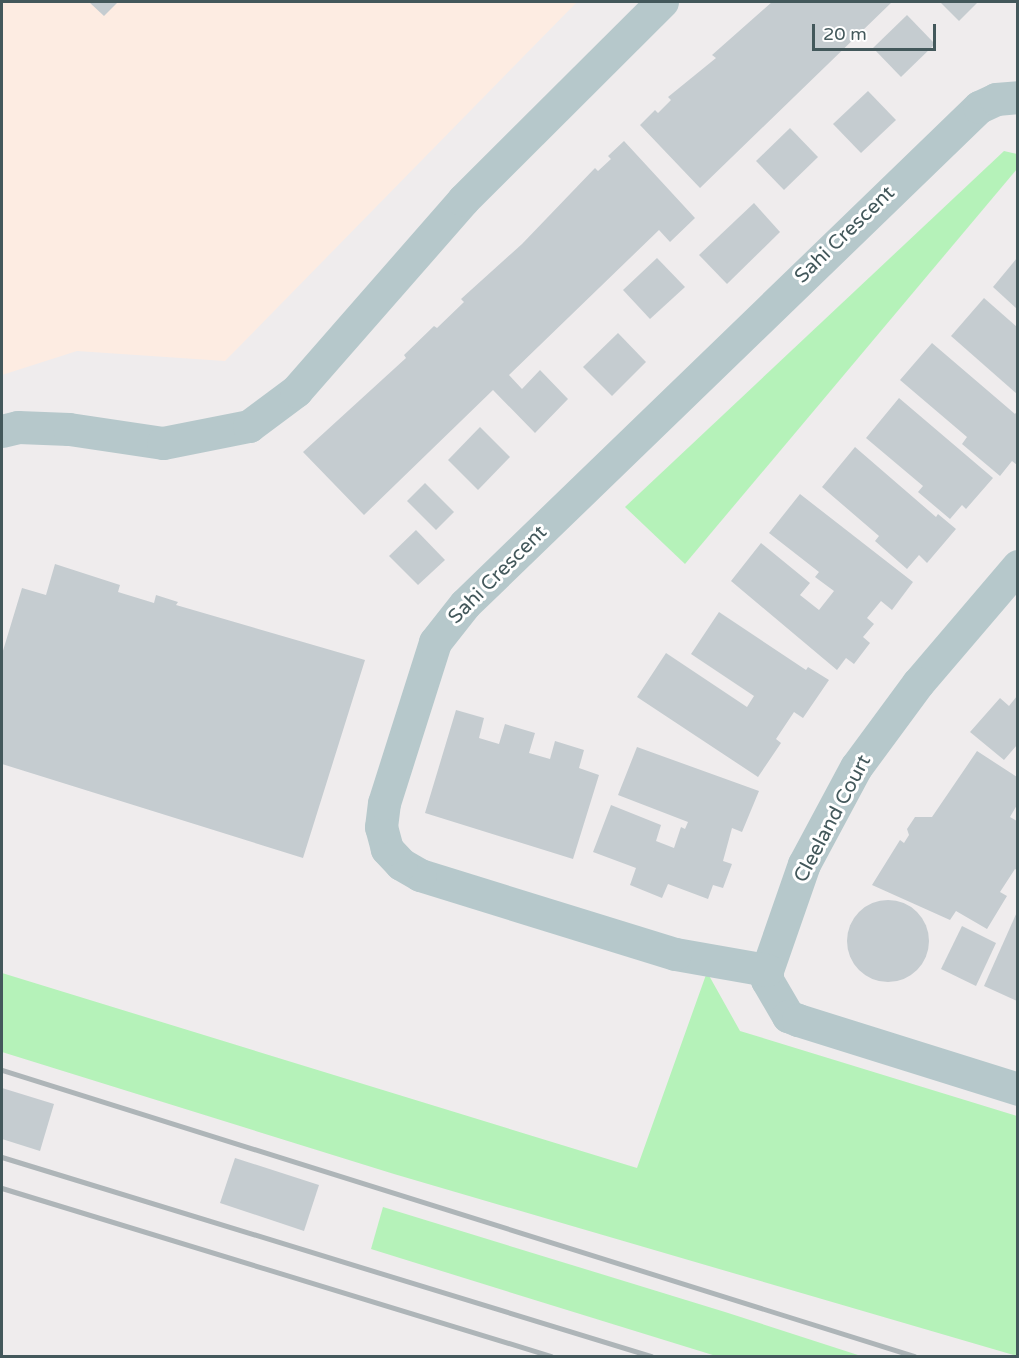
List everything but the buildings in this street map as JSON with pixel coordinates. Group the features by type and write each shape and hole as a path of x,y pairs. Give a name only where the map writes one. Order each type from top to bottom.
{"street":[{"path":"2,431 18,427 69,429 163,443 249,426 296,391 463,200 662,2"},
{"name":"Sahi Crescent","path":"767,970 675,954 420,875 401,864 387,849 381,827 384,804 435,642 465,604 965,120 989,102 1017,97"},
{"name":"Cleeland Court","path":"767,970 804,864 856,767 918,683 1017,566"},
{"path":"767,970 767,980 788,1016 823,1031 1017,1089"}],"shaded area":[{"path":"2,2 577,2 225,361 77,351 2,375"}],"green space":[{"path":"1004,151 1017,154 1017,169 685,564 625,507"},
{"path":"707,972 740,1031 1017,1116 1017,1356 394,1174 2,1052 2,973 637,1168"},
{"path":"383,1207 861,1356 716,1356 371,1249"}],"railway":[{"path":"2,1070 914,1356"},
{"path":"2,1157 651,1356"},
{"path":"2,1188 551,1356"}]}
